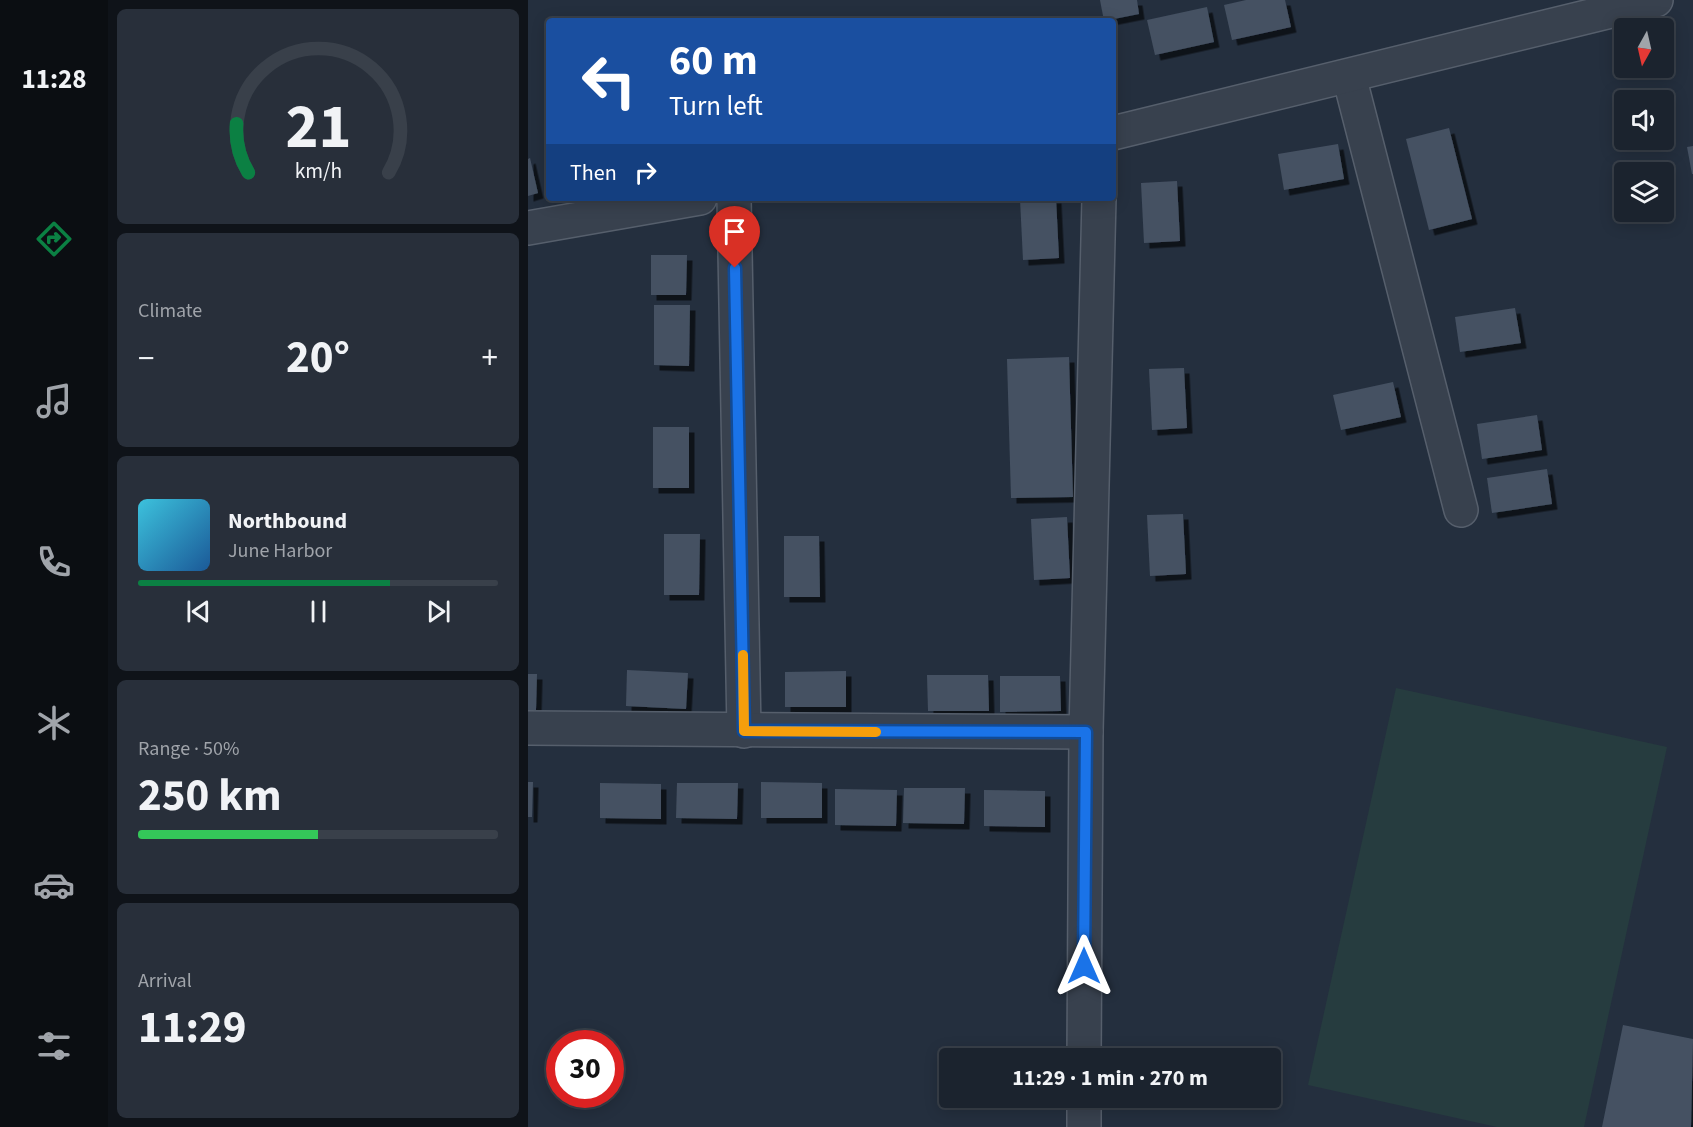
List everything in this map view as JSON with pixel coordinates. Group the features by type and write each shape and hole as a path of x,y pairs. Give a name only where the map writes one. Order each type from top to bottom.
{"street":[{"path":"1116,132 1656,0"},
{"path":"1348,76 1461,510"},
{"path":"528,228 683,201"},
{"path":"734,201 744,731"},
{"path":"1084,1048 1086,732 1099,201"},
{"path":"528,728 1086,732"},
{"path":"1084,1108 1084,1127"}],"green space":[{"path":"1396,688 1667,747 1584,1127 1497,1127 1308,1085"}],"building":[{"path":"1100,0 1137,0 1139,14 1116,19 1103,18"},
{"path":"1246,0 1285,0 1291,27 1232,40 1224,5"},
{"path":"1207,7 1214,42 1155,55 1147,20"},
{"path":"1449,128 1472,219 1429,230 1406,139"},
{"path":"1338,144 1344,179 1284,190 1278,154"},
{"path":"1693,146 1693,174 1692,174 1687,147"},
{"path":"530,158 538,193 528,196 528,159"},
{"path":"1177,181 1180,241 1144,243 1141,183"},
{"path":"1020,201 1056,201 1059,258 1023,260"},
{"path":"651,255 687,255 686,295 651,295"},
{"path":"654,305 690,305 689,366 654,365"},
{"path":"1515,308 1521,343 1460,352 1455,317"},
{"path":"1069,357 1073,497 1011,498 1007,359"},
{"path":"1184,368 1187,428 1152,430 1149,369"},
{"path":"1393,382 1401,417 1341,430 1333,395"},
{"path":"1537,415 1542,450 1482,459 1477,424"},
{"path":"653,427 689,427 689,488 653,488"},
{"path":"1547,469 1552,504 1492,513 1487,478"},
{"path":"1183,514 1186,574 1150,576 1147,515"},
{"path":"1067,517 1070,578 1034,580 1031,519"},
{"path":"664,534 700,534 699,595 664,595"},
{"path":"784,536 819,536 820,597 784,597"},
{"path":"627,670 688,673 686,709 626,706"},
{"path":"846,671 846,707 785,707 785,672"},
{"path":"528,674 537,674 536,710 528,710"},
{"path":"927,675 988,675 989,711 928,711"},
{"path":"1000,676 1060,676 1061,711 1000,712"},
{"path":"528,782 533,782 532,817 528,817"},
{"path":"761,782 822,783 822,818 761,818"},
{"path":"600,783 661,784 661,819 600,818"},
{"path":"677,783 738,783 737,819 676,818"},
{"path":"904,788 965,788 964,824 903,823"},
{"path":"835,789 897,790 896,826 835,825"},
{"path":"984,790 1045,791 1045,827 984,826"},
{"path":"1623,1025 1693,1039 1691,1127 1602,1127"}],"slow traffic":[{"path":"743,655 744,731 876,732"}],"route":[{"path":"735,268 744,731 1086,732 1084,966"}]}
